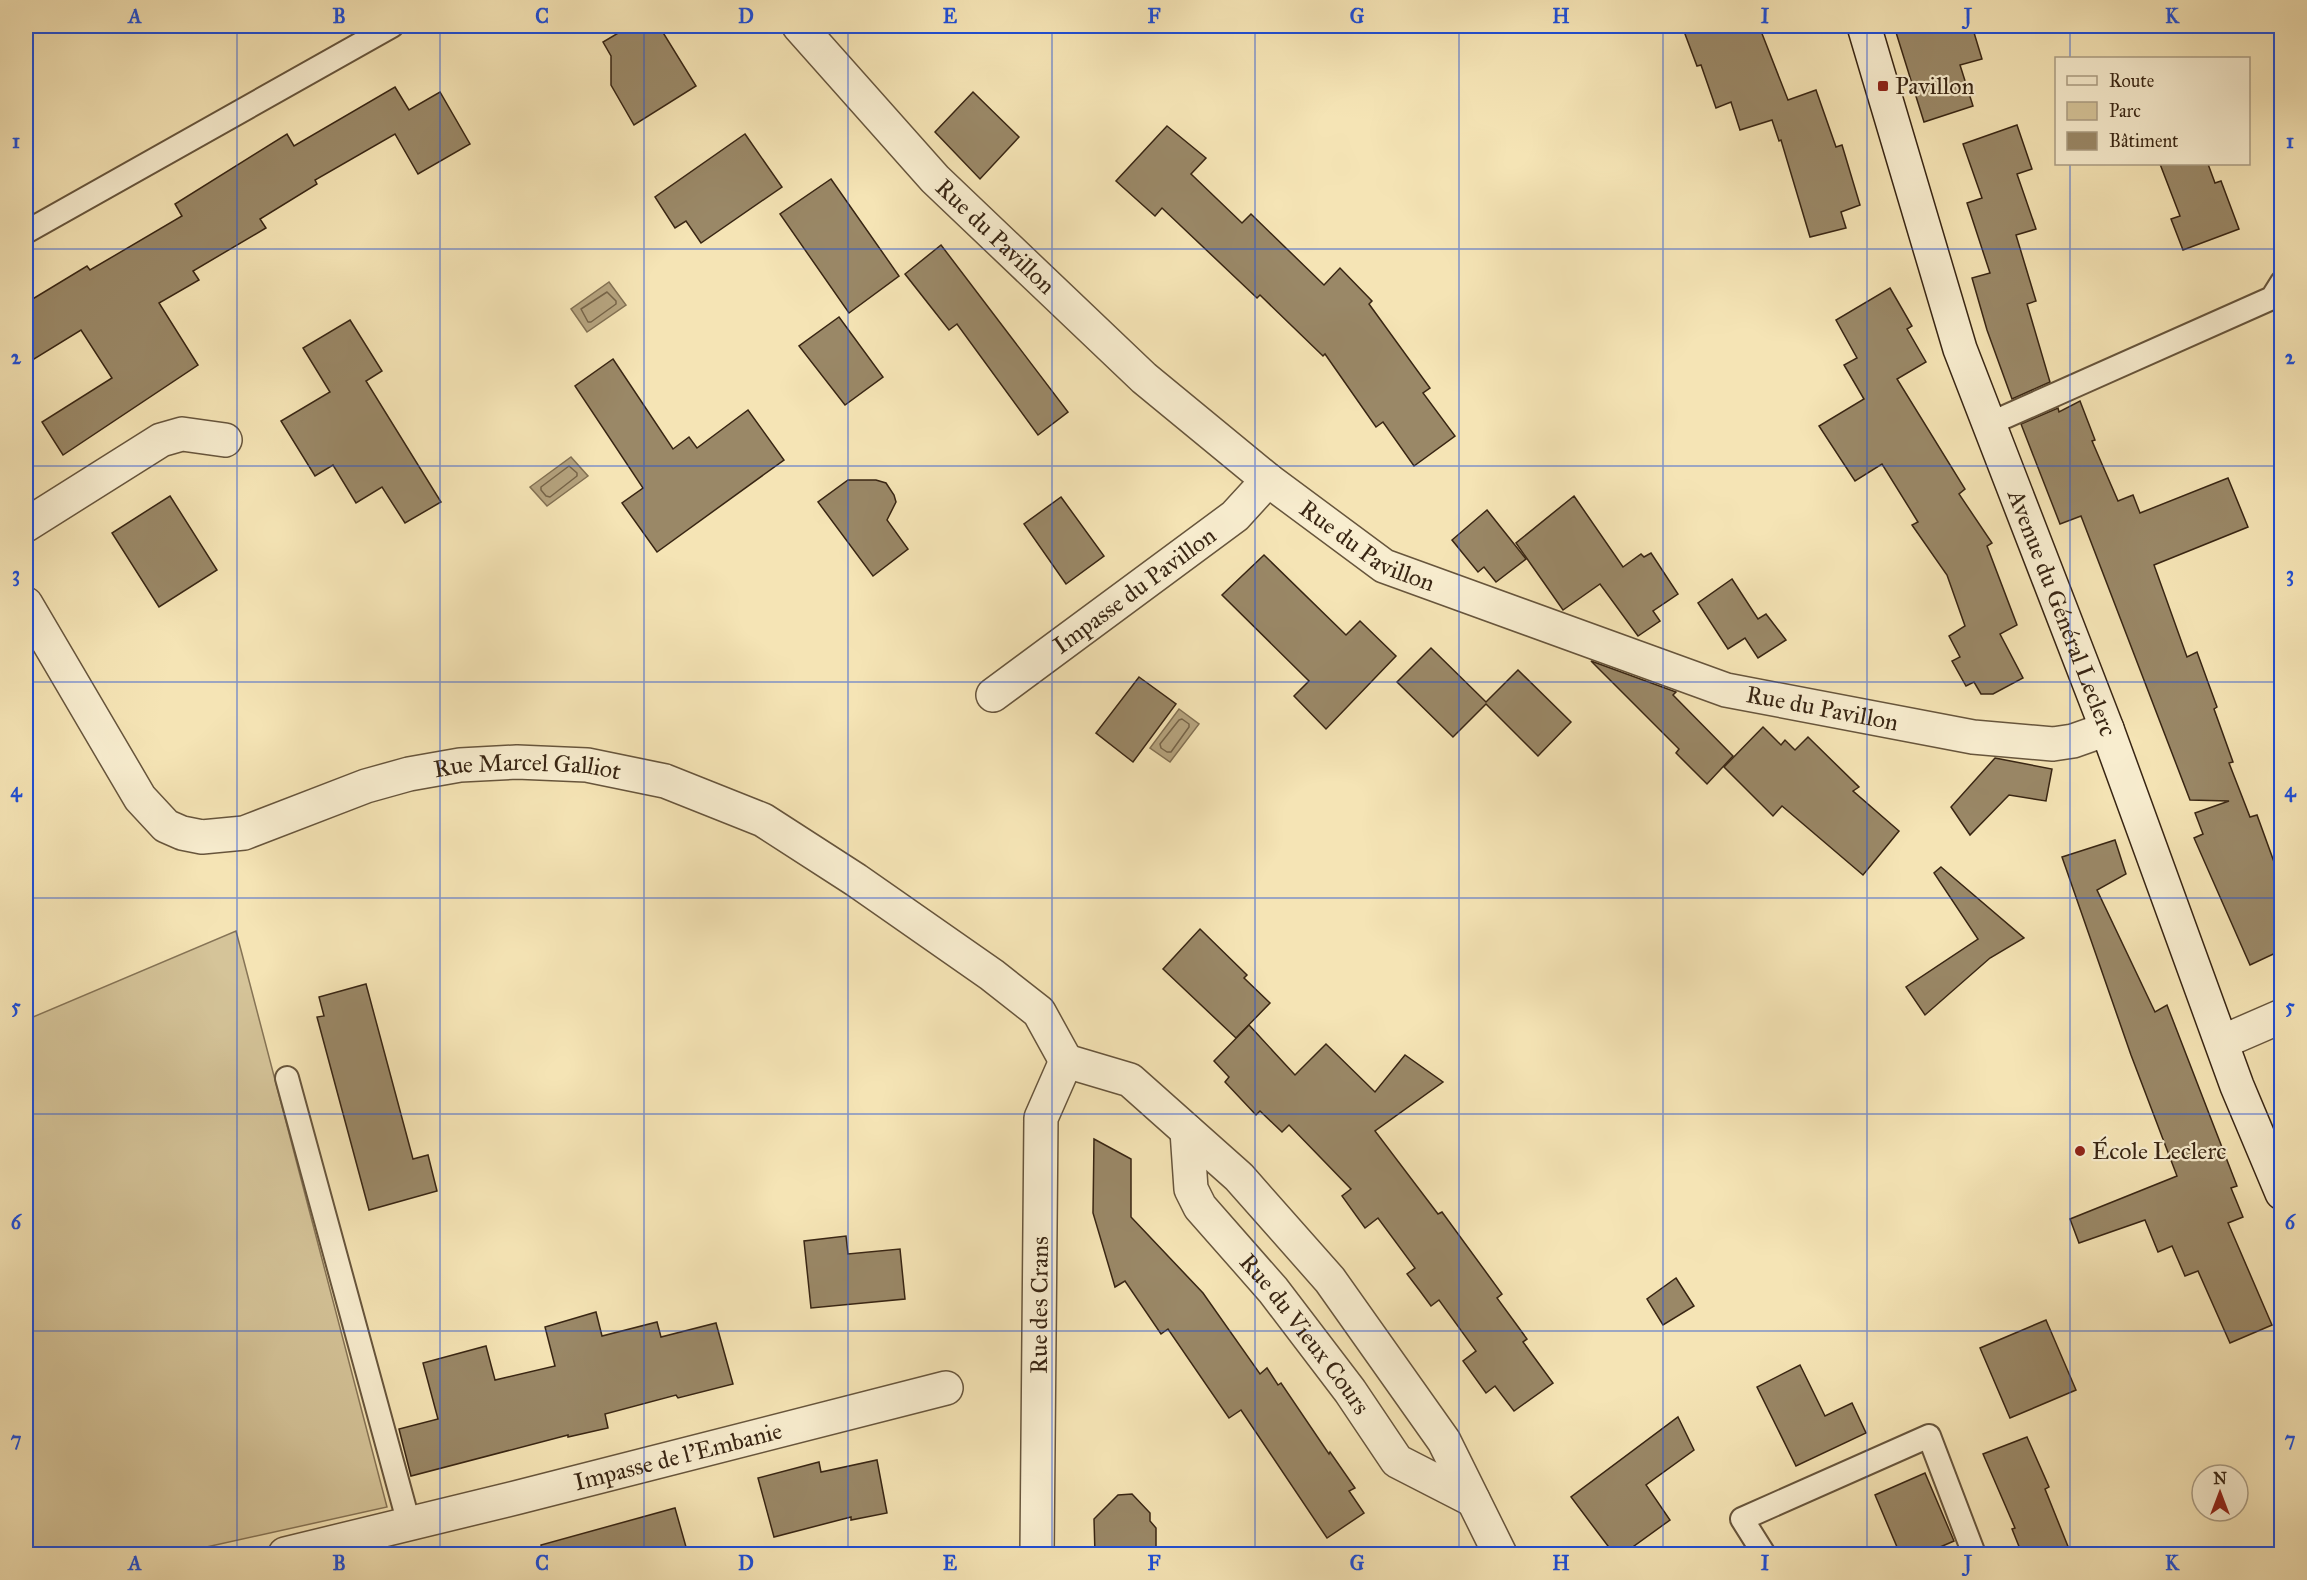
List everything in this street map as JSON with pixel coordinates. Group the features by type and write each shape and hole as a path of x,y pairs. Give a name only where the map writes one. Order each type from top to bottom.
{"street":[{"name":"Rue du Pavillon","path":"799,26 935,179 1144,378 1268,480 1384,566 1726,690 1972,737 2053,744 2073,741 2107,729"},
{"name":"Avenue du Général Leclerc","path":"1864,26 1960,349 2107,729 2237,1086 2282,1193"},
{"path":"26,525 160,440 182,434 225,440"},
{"name":"Impasse du Pavillon","path":"993,695 1235,516 1268,480"},
{"name":"Rue Marcel Galliot","path":"26,604 140,798 166,826 182,833 202,837 244,833 366,786 409,774 460,765 517,762 587,765 665,781 763,820 856,880 982,968 1039,1012 1066,1061"},
{"path":"2222,1042 2282,1016"},
{"name":"Rue du Vieux Cours","path":"1066,1061 1130,1080 1239,1177 1330,1280 1444,1441 1500,1554"},
{"name":"Rue des Crans","path":"1037,1554 1041,1118 1066,1061"},
{"name":"Rue du Vieux Cours","path":"1187,1131 1191,1190 1200,1207 1273,1290 1350,1391 1397,1461 1473,1500"},
{"name":"Impasse de l'Embanie","path":"285,1554 946,1388"}],"lane":[{"path":"26,232 392,26"},
{"path":"1989,424 2272,298 2282,282"},
{"path":"287,1078 409,1524"},
{"path":"1764,1554 1742,1519 1929,1436 1974,1554"}],"green space":[{"path":"236,931 387,1507 175,1554 26,1554 26,1020"}],"water":[{"path":"609,282 626,305 587,332 571,309"},
{"path":"571,457 588,476 547,506 530,487"},
{"path":"1179,709 1199,724 1170,762 1150,748"}],"building":[{"path":"630,26 659,26 696,86 634,125 611,85 611,56 603,42"},
{"path":"1682,26 1759,26 1788,100 1816,90 1836,147 1842,145 1860,205 1841,212 1846,228 1810,237 1781,140 1779,141 1772,120 1740,130 1731,102 1716,108 1701,65 1697,66"},
{"path":"1894,26 1972,26 1982,59 1960,65 1973,106 1924,122"},
{"path":"395,87 409,110 440,92 470,144 418,174 395,134 315,180 317,184 260,219 266,228 193,271 199,280 159,303 198,365 63,455 42,422 112,378 81,330 26,364 26,303 87,266 90,270 182,216 175,204 287,134 294,146"},
{"path":"973,92 1019,137 980,179 935,132"},
{"path":"2017,125 2032,169 2017,174 2036,229 2016,235 2036,301 2027,304 2050,382 2012,399 1987,330 1972,278 1990,273 1967,203 1982,198 1963,144"},
{"path":"1167,126 1206,158 1191,174 1242,223 1251,214 1324,285 1340,268 1372,301 1369,304 1430,388 1423,393 1455,436 1414,466 1383,422 1376,427 1325,354 1323,356 1260,295 1257,298 1162,208 1155,216 1116,181"},
{"path":"745,134 782,187 701,243 686,221 675,228 655,197"},
{"path":"2160,165 2208,165 2215,183 2221,181 2239,229 2183,250 2171,219 2180,216"},
{"path":"831,179 899,276 849,313 780,214"},
{"path":"941,245 1068,412 1038,435 957,324 949,330 905,274"},
{"path":"1890,288 1912,326 1907,329 1926,362 1897,379 1965,489 1959,494 1992,543 1987,546 2017,625 2000,634 2023,678 1993,694 1981,694 1974,682 1966,686 1952,661 1960,657 1949,636 1965,626 1947,575 1912,525 1918,522 1882,464 1855,481 1819,426 1864,399 1844,365 1857,358 1836,320"},
{"path":"839,317 883,377 845,405 799,346"},
{"path":"350,320 382,371 366,381 441,502 405,523 382,487 356,503 333,465 315,476 281,421 330,392 303,348"},
{"path":"613,359 673,449 689,437 697,448 748,410 784,460 657,552 622,503 643,488 575,386"},
{"path":"2080,401 2095,440 2092,441 2118,501 2133,495 2140,513 2228,478 2248,527 2154,565 2187,657 2197,652 2217,707 2214,709 2233,762 2229,763 2250,817 2257,815 2282,884 2282,950 2250,965 2194,838 2203,834 2195,813 2229,801 2190,800 2081,516 2060,524 2021,424 2058,408 2059,412"},
{"path":"848,480 876,480 886,483 896,502 887,520 908,549 873,576 818,502"},
{"path":"170,496 217,570 159,607 112,533"},
{"path":"1574,496 1623,567 1641,554 1644,557 1651,553 1678,594 1653,611 1660,621 1638,636 1600,584 1563,610 1516,543"},
{"path":"1061,497 1104,556 1066,584 1024,524"},
{"path":"1487,510 1526,559 1496,582 1484,567 1478,572 1452,540"},
{"path":"1264,555 1346,635 1360,621 1396,656 1326,729 1294,696 1309,681 1222,595"},
{"path":"1732,579 1758,619 1766,614 1786,640 1758,658 1745,638 1728,649 1698,603"},
{"path":"1431,648 1486,702 1518,670 1571,722 1538,756 1486,704 1453,737 1397,682"},
{"path":"1591,661 1676,692 1673,695 1733,756 1707,784 1676,753 1679,749"},
{"path":"1139,677 1176,704 1133,762 1096,733"},
{"path":"1763,727 1781,745 1785,740 1795,750 1808,737 1859,787 1853,791 1899,831 1863,875 1782,806 1773,816 1724,767"},
{"path":"1995,758 2052,769 2046,801 2009,795 1970,835 1951,807"},
{"path":"2115,840 2126,874 2097,890 2155,1012 2167,1005 2237,1186 2231,1188 2243,1217 2228,1223 2272,1325 2230,1343 2198,1271 2185,1276 2172,1246 2158,1252 2145,1220 2079,1243 2070,1219 2177,1176 2131,1055 2062,857"},
{"path":"1941,867 2024,938 1990,958 1925,1015 1906,987 1978,939 1934,873"},
{"path":"1200,929 1247,975 1244,978 1270,1003 1236,1038 1163,969"},
{"path":"366,984 413,1159 428,1155 437,1191 369,1210 317,1017 324,1016 319,997"},
{"path":"1249,1025 1295,1075 1326,1044 1375,1092 1405,1055 1443,1082 1375,1131 1438,1214 1442,1212 1502,1294 1497,1298 1527,1339 1523,1342 1553,1383 1514,1411 1495,1386 1486,1393 1463,1361 1476,1351 1439,1300 1431,1306 1407,1274 1415,1268 1378,1218 1365,1228 1342,1196 1351,1189 1289,1125 1282,1132 1260,1111 1256,1115 1225,1082 1229,1077 1214,1061"},
{"path":"1094,1139 1131,1159 1131,1217 1203,1293 1260,1374 1267,1368 1278,1385 1281,1383 1355,1488 1349,1491 1364,1513 1327,1538 1241,1410 1229,1418 1168,1329 1161,1334 1125,1281 1115,1287 1093,1213"},
{"path":"846,1236 848,1254 900,1249 905,1299 811,1308 804,1241"},
{"path":"1676,1278 1694,1306 1663,1325 1647,1299"},
{"path":"596,1312 602,1336 657,1322 661,1337 716,1323 733,1384 678,1398 676,1395 605,1414 608,1428 568,1437 568,1435 411,1476 399,1429 438,1419 423,1363 486,1346 495,1380 555,1366 545,1327"},
{"path":"2046,1320 2076,1390 2010,1418 1980,1348"},
{"path":"1800,1365 1825,1416 1852,1403 1866,1433 1796,1466 1757,1387"},
{"path":"1678,1417 1694,1450 1646,1485 1670,1520 1623,1554 1614,1554 1571,1497"},
{"path":"2027,1437 2049,1487 2045,1489 2071,1554 2022,1554 2012,1529 2015,1528 1983,1454"},
{"path":"877,1460 887,1513 851,1520 851,1517 774,1537 758,1478 819,1462 821,1472"},
{"path":"1925,1473 1954,1541 1924,1554 1900,1554 1875,1495"},
{"path":"1132,1494 1150,1513 1150,1521 1156,1528 1156,1554 1095,1554 1094,1519 1118,1495"},
{"path":"675,1508 688,1554 543,1554 541,1545"}],"place":[{"name":"Pavillon","path":"1883,86"},
{"name":"École Leclerc","path":"2080,1151"}]}
